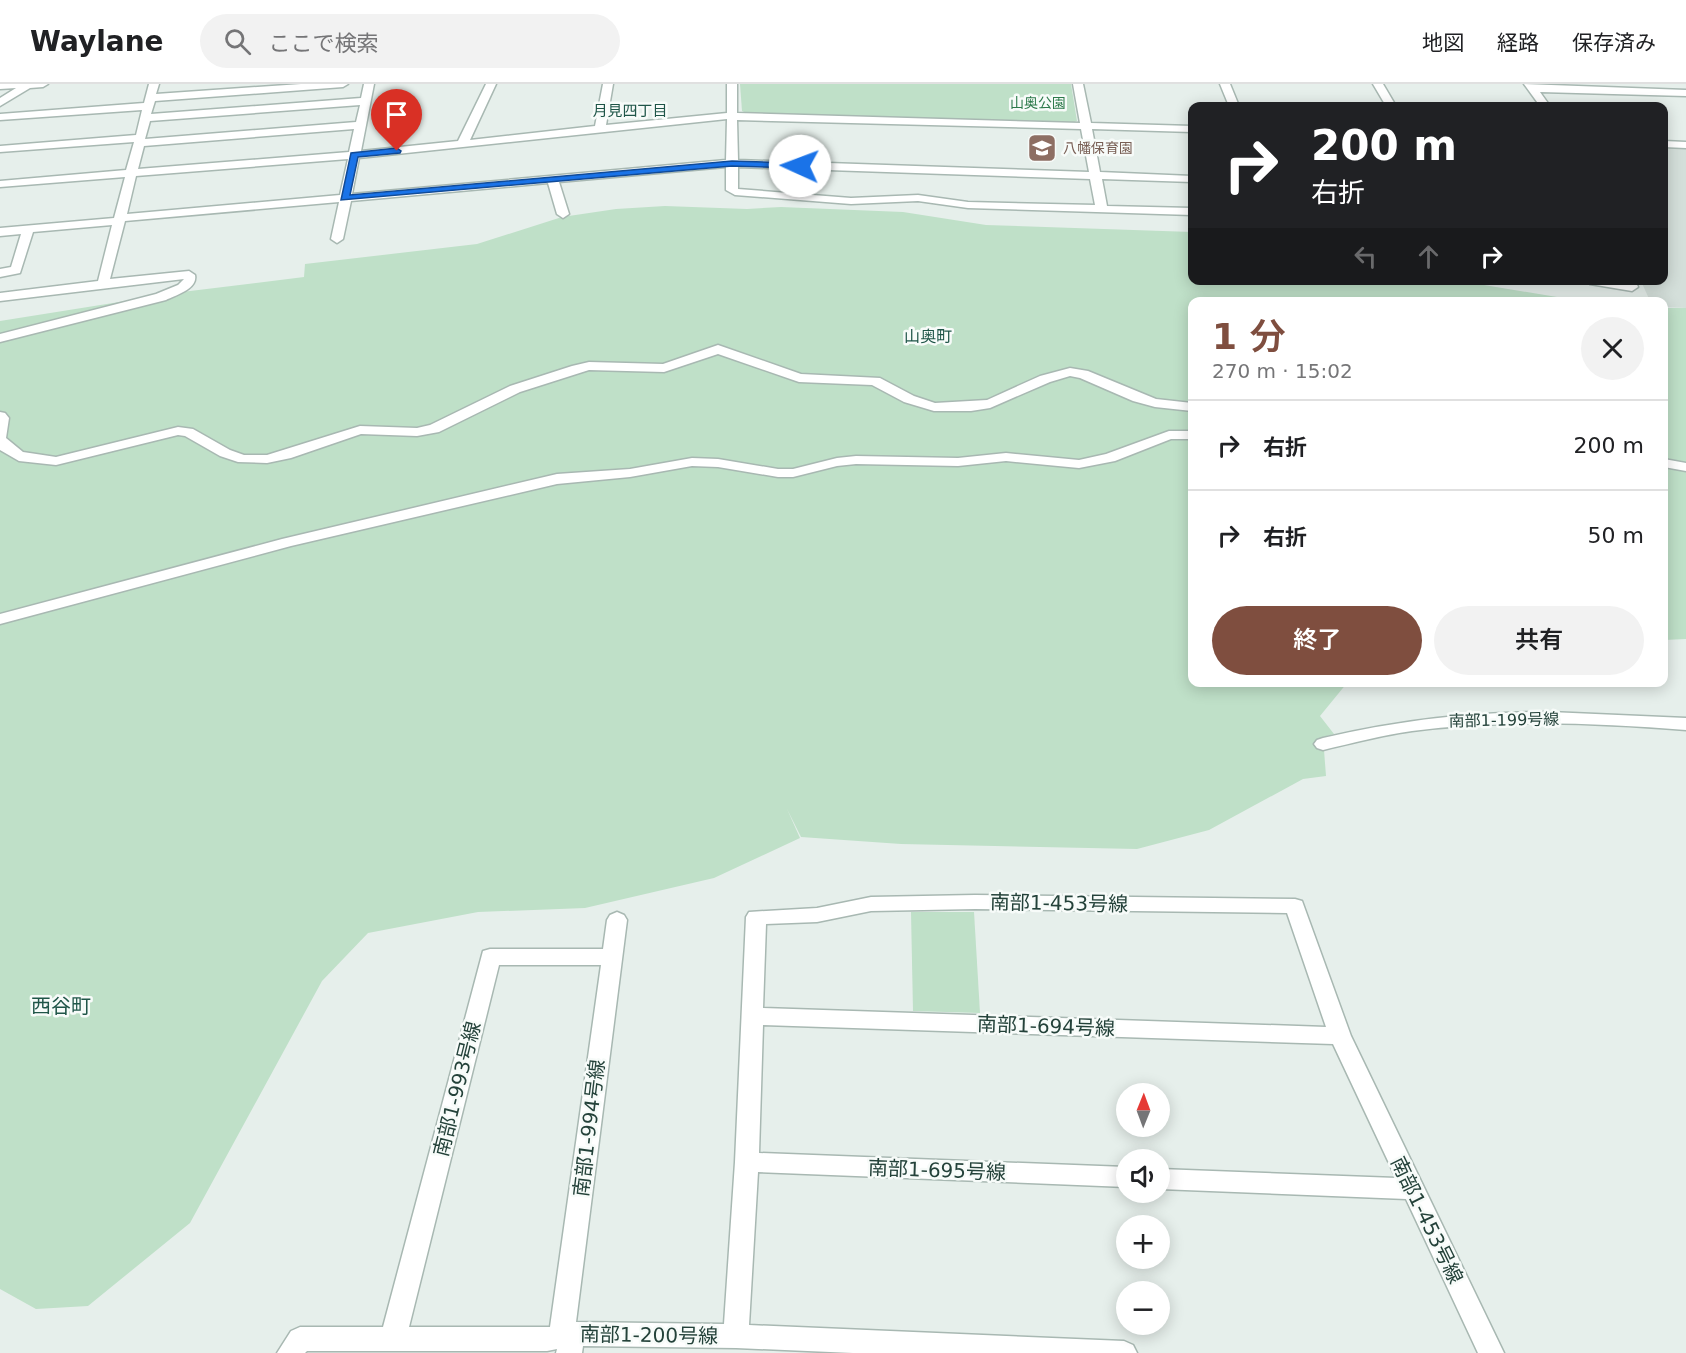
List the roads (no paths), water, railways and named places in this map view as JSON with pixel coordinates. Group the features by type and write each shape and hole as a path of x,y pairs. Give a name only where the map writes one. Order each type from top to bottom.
{"street":[{"path":"0,86 43,84"},
{"path":"103,284 154,84"},
{"path":"148,108 343,84"},
{"path":"337,239 369,84"},
{"path":"462,144 490,84"},
{"path":"600,130 608,84"},
{"path":"732,84 732,190 735,192 850,201 918,198 954,204 1188,212"},
{"path":"1078,84 1102,210"},
{"path":"1225,84 1232,102"},
{"path":"1378,84 1389,102"},
{"path":"0,103 27,85"},
{"path":"1530,86 1686,93"},
{"path":"1530,86 1542,102"},
{"path":"0,117 148,108 366,101"},
{"path":"0,184 354,155 732,116 1188,129"},
{"path":"0,149 361,125"},
{"path":"1668,144 1686,145"},
{"path":"0,232 732,163 1188,179"},
{"path":"553,179 563,214"},
{"path":"0,273 16,270 28,230"},
{"path":"0,297 169,276 189,275 190,280 182,288 161,297 0,338"},
{"path":"0,416 2,418 0,438 5,448 19,456 38,461 56,461 178,430 188,432 225,453 243,459 267,459 286,455 360,430 427,431 515,389 589,366 664,368 712,349 725,350 799,378 875,381 909,399 934,407 971,407 990,404 1045,379 1070,372 1083,374 1155,403 1188,407"},
{"path":"0,619 288,542 557,479 630,473 692,462 718,463 778,473 793,473 837,462 856,460 958,462 1006,457 1079,464 1110,458 1169,435 1188,435"},
{"path":"1668,464 1686,467"},
{"name":"南部1-199号線","path":"1323,744 1410,725 1482,718 1560,718 1686,724"},
{"name":"南部1-453号線","path":"736,1336 747,1162 756,916 817,915 871,904 975,902 1295,906 1340,1036 1491,1353"},
{"name":"南部1-994号線","path":"562,1340 617,920"},
{"name":"南部1-993号線","path":"393,1338 490,957 611,957"},
{"name":"南部1-694号線","path":"752,1016 1340,1036"},
{"name":"南部1-695号線","path":"747,1162 1116,1178"},
{"path":"1170,1179 1412,1189"},
{"name":"南部1-200号線","path":"290,1353 300,1339 562,1340 736,1336 1124,1353"}],"place":[{"name":"八幡保育園","path":"1042,148"}],"district":[{"name":"月見四丁目","path":"630,111"},
{"name":"山奥町","path":"928,336"},
{"name":"西谷町","path":"61,1006"}],"park label":[{"name":"山奥公園","path":"1038,103"}]}
